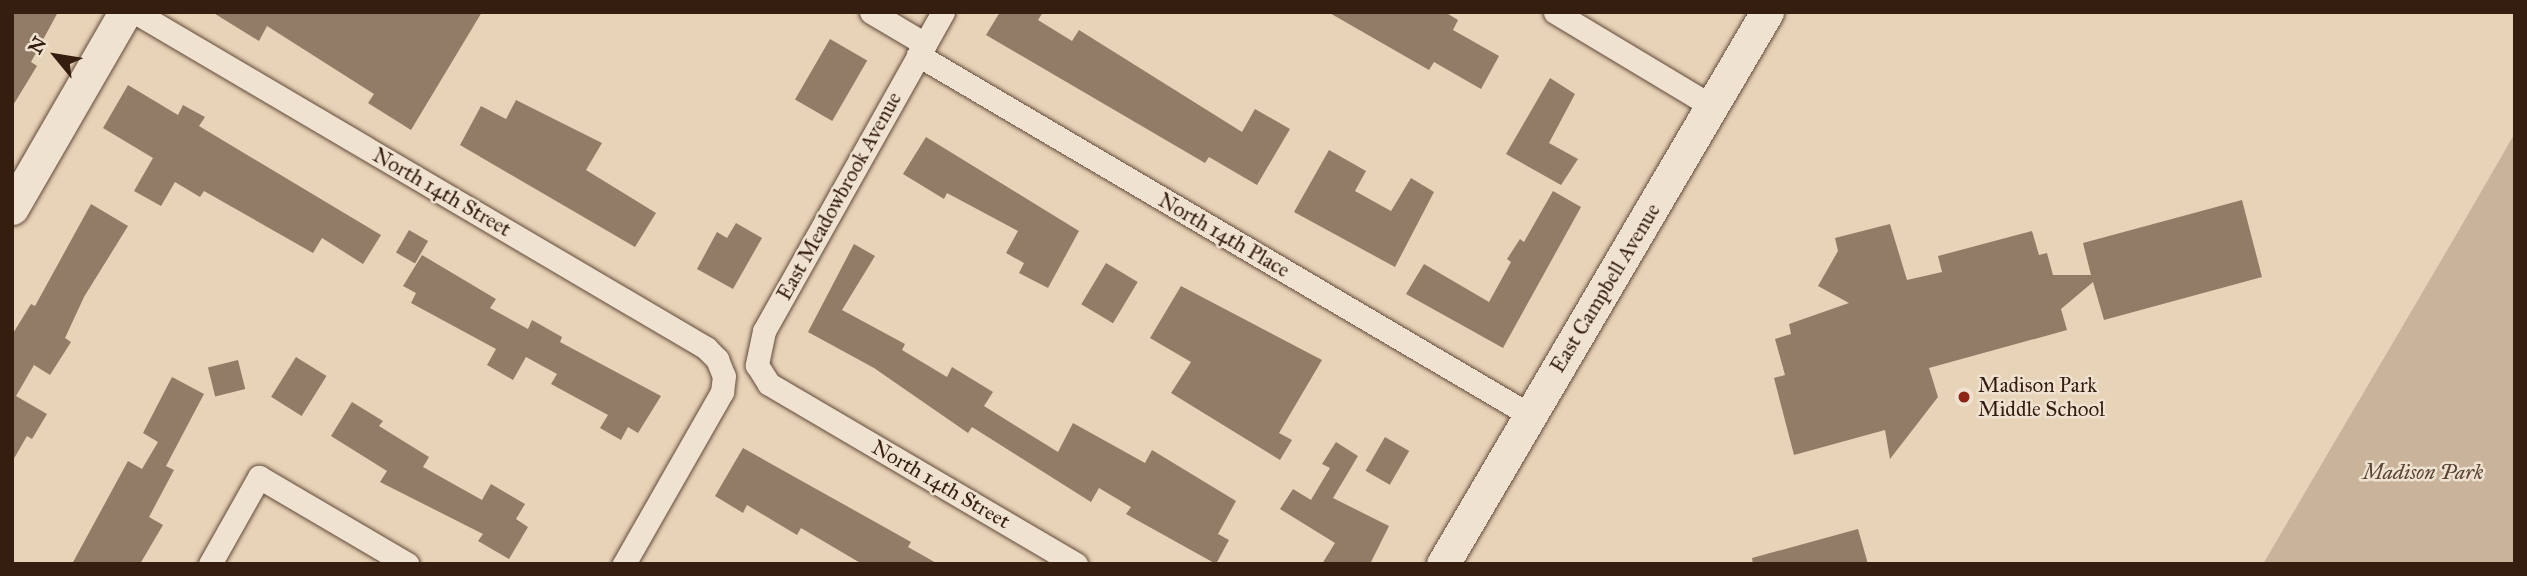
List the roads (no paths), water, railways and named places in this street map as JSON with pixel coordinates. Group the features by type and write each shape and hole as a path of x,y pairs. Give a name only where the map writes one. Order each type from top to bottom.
{"street":[{"path":"12,208 125,12"},
{"name":"North 14th Street","path":"135,12 706,348 724,376 722,392 624,564"},
{"name":"North 14th Place","path":"871,12 921,49 1530,415"},
{"name":"East Meadowbrook Avenue","path":"769,384 757,365 764,331 943,12"},
{"path":"1555,12 1713,107"},
{"name":"East Campbell Avenue","path":"1443,564 1767,12"},
{"name":"North 14th Street","path":"769,384 1076,564"},
{"path":"210,564 259,477 407,564"}],"place":[{"name":"Madison Park Middle School","path":"1964,397"}],"park label":[{"name":"Madison Park","path":"2423,472"}]}
